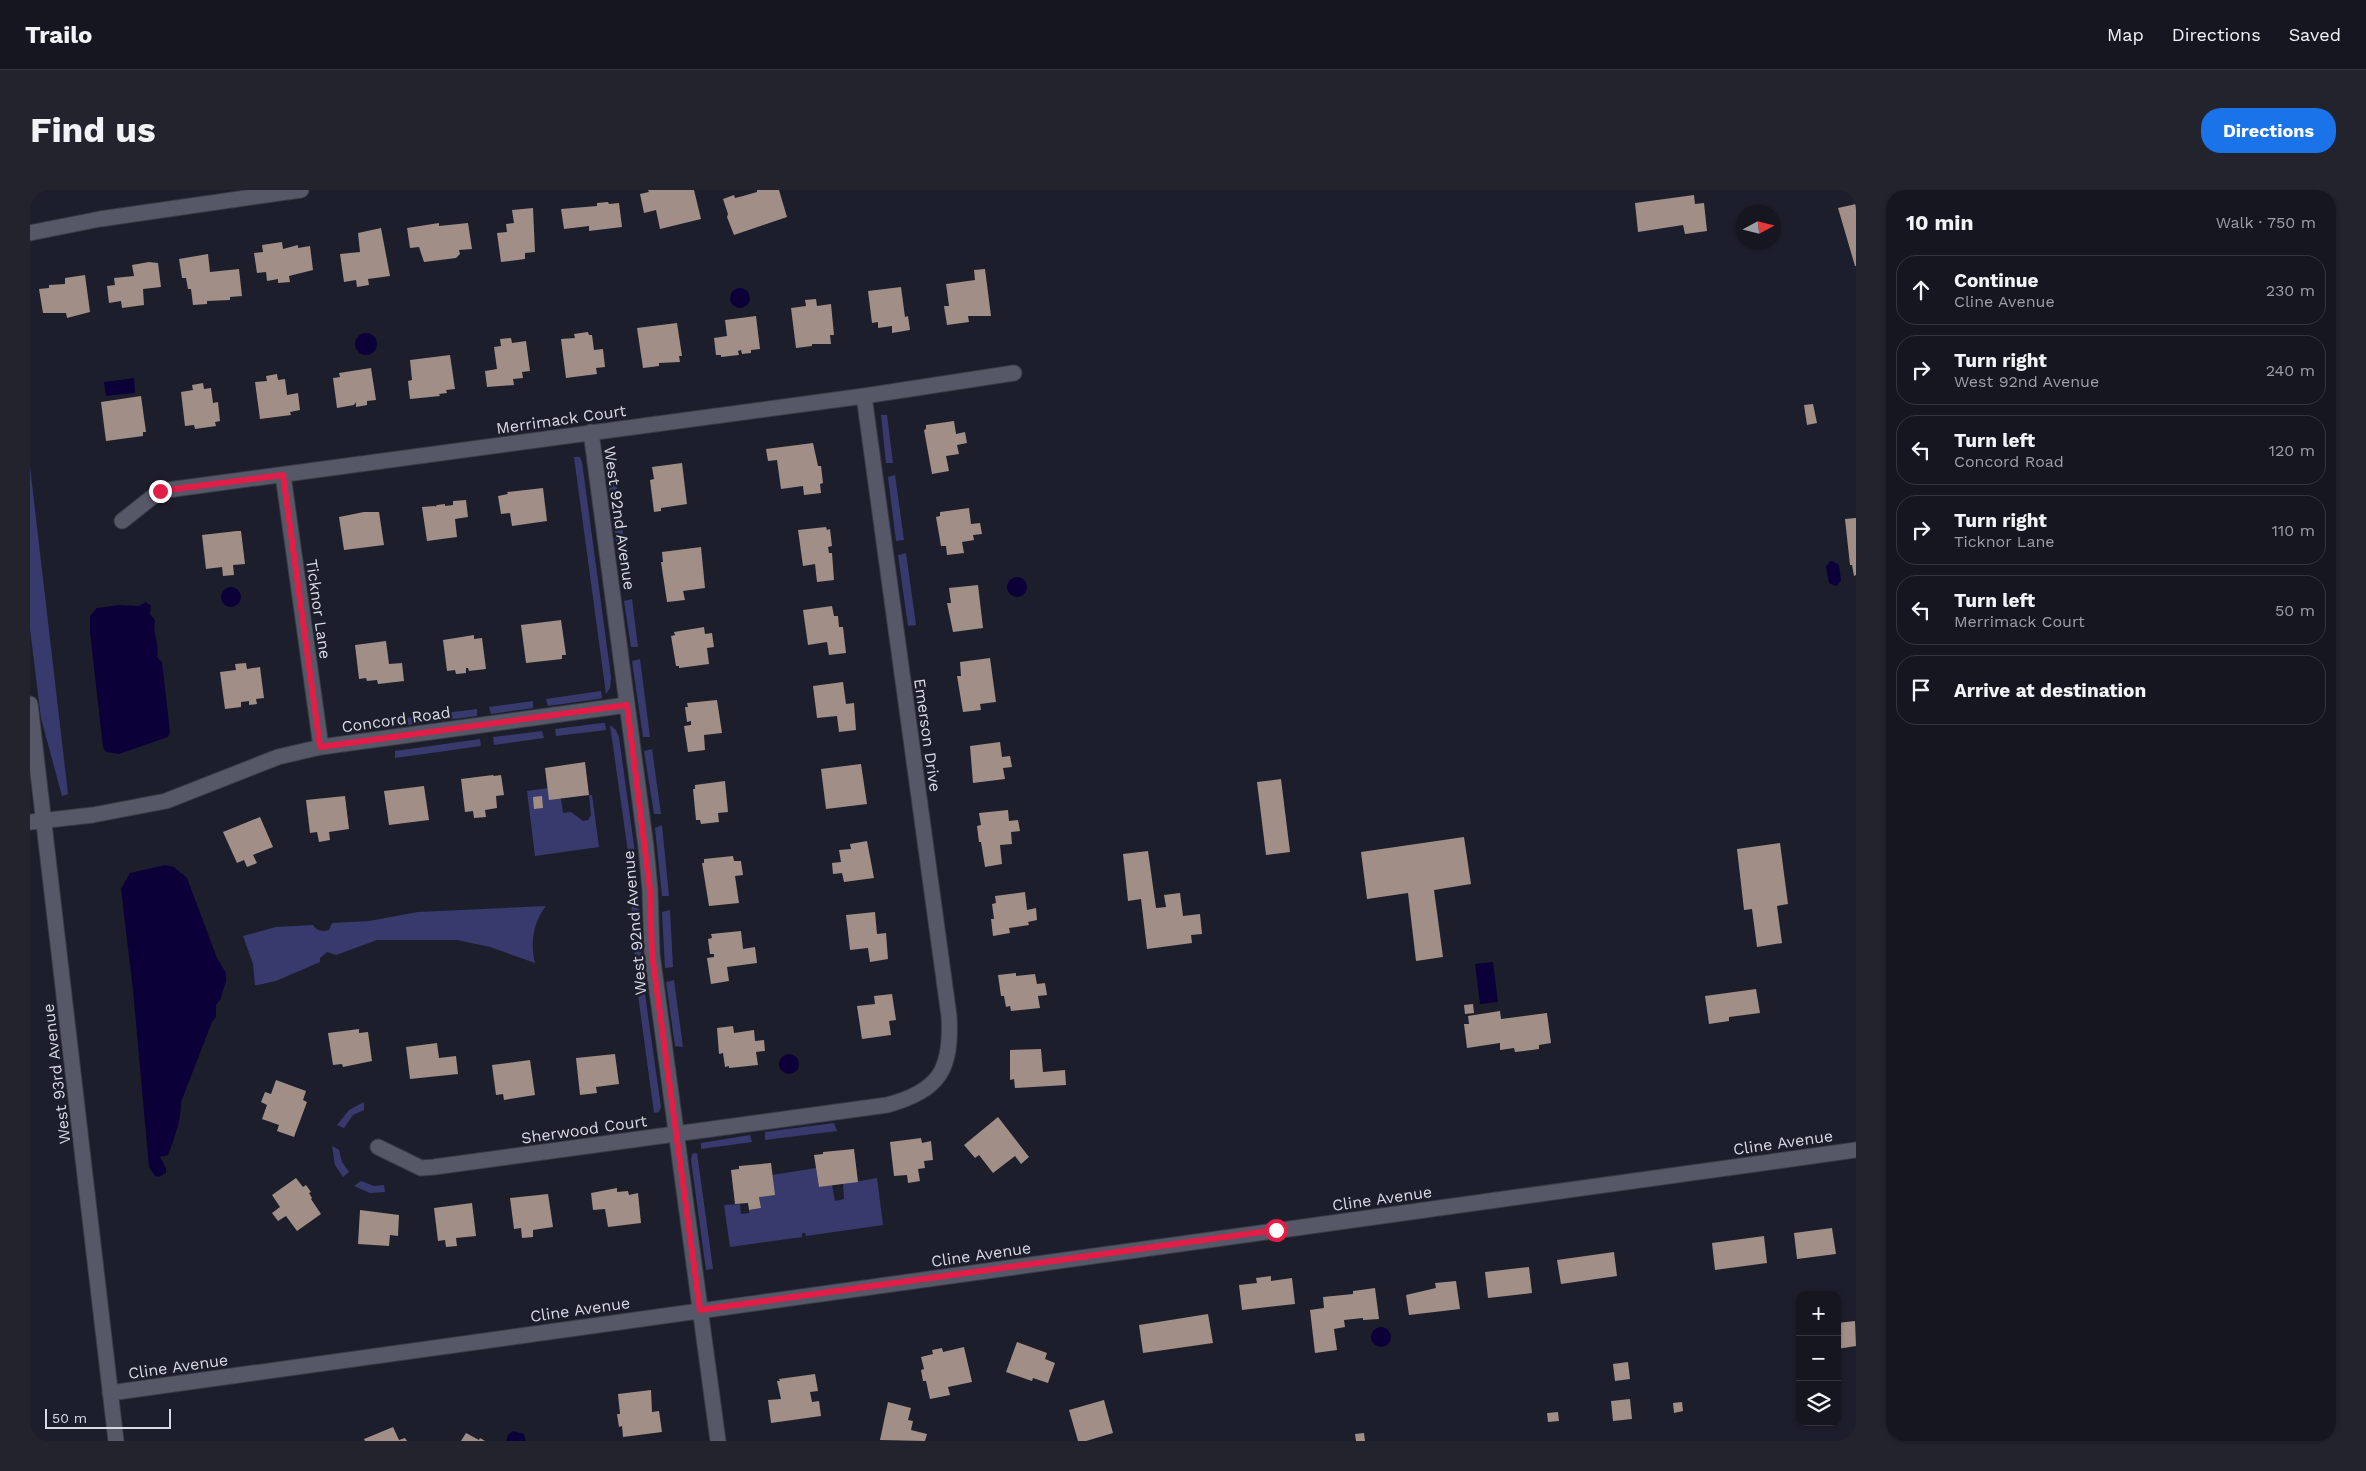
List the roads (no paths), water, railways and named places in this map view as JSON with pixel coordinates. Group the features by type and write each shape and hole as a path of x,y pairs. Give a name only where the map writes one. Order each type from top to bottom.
{"street":[{"path":"30,233 100,219 271,192 301,190"},
{"name":"Merrimack Court","path":"122,521 160,491 864,396 1014,373"},
{"name":"Emerson Drive","path":"864,396 949,1016 951,1044 947,1062 939,1076"},
{"name":"West 92nd Avenue","path":"591,432 650,890 652,954 718,1441"},
{"name":"Ticknor Lane","path":"283,475 320,747"},
{"name":"West 93rd Avenue","path":"30,704 37,821 116,1441"},
{"name":"Concord Road","path":"37,821 93,815 166,801 278,757 320,747 627,705"},
{"name":"Sherwood Court","path":"378,1147 421,1168 888,1105 906,1100 923,1091 939,1076"},
{"name":"Cline Avenue","path":"110,1393 1856,1150"}]}
